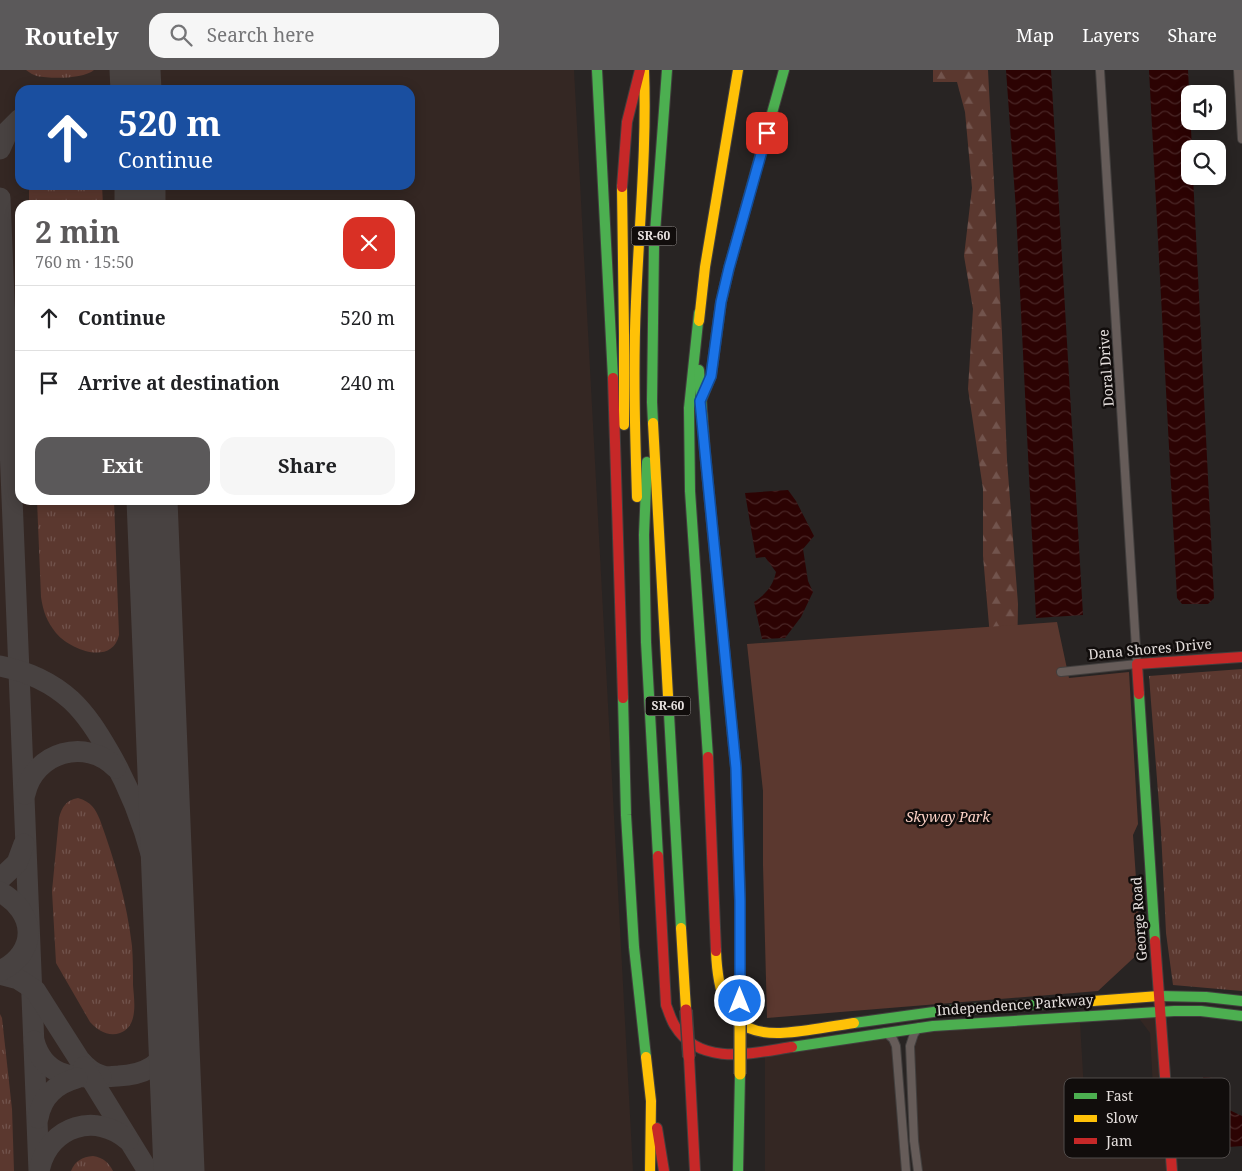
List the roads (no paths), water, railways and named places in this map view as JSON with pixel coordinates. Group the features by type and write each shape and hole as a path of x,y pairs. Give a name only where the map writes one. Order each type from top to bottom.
{"main road":[{"path":"597,70 609,285 618,501 626,815 634,947 651,1100 664,1171"},
{"path":"618,501 624,427 625,378 622,162 629,109 640,70"},
{"path":"644,70 647,106 635,313 634,378 641,616 646,642"},
{"name":"SR-60","path":"667,70 653,254 652,402 695,1171"},
{"path":"738,70 706,258 688,408 690,491 707,721 717,974 721,994 729,1011 736,1020 747,1028 762,1033 774,1034 942,1011 1158,996 1206,997 1242,1001"},
{"path":"700,401 711,376 721,302 729,268 784,70"},
{"path":"699,313 700,401 736,768 740,901 738,1171"},
{"path":"646,642 645,491 652,402"},
{"name":"Independence Parkway","path":"646,642 664,988 673,1024 690,1042 705,1052 734,1055 919,1027 1160,1011 1201,1011 1242,1016"},
{"name":"Dana Shores Drive","path":"1137,664 1242,656"},
{"name":"George Road","path":"1137,664 1165,1078"},
{"path":"650,1171 651,1100"},
{"name":"George Road","path":"1171,1158 1172,1171"}],"street":[{"name":"Doral Drive","path":"1100,70 1137,664"},
{"path":"1238,70 1242,139"},
{"name":"Dana Shores Drive","path":"1061,672 1137,664"},
{"path":"918,1171 914,1141 910,1046 914,1034 919,1027"},
{"path":"885,1032 896,1046 902,1143 906,1171"}],"water":[{"path":"1006,70 1051,70 1083,615 1036,618 1016,210"},
{"path":"1149,70 1188,70 1189,85 1181,85 1181,130 1191,130 1192,140 1181,140 1181,185 1193,185 1214,598 1208,604 1182,604 1177,598"},
{"path":"788,490 796,501 814,536 803,549 808,581 813,592 801,617 785,638 762,639 754,602 768,589 776,572 765,557 756,558 745,493"},
{"path":"1230,1110 1242,1116 1242,1146 1230,1147"}],"park label":[{"name":"Skyway Park","path":"948,817"}]}
